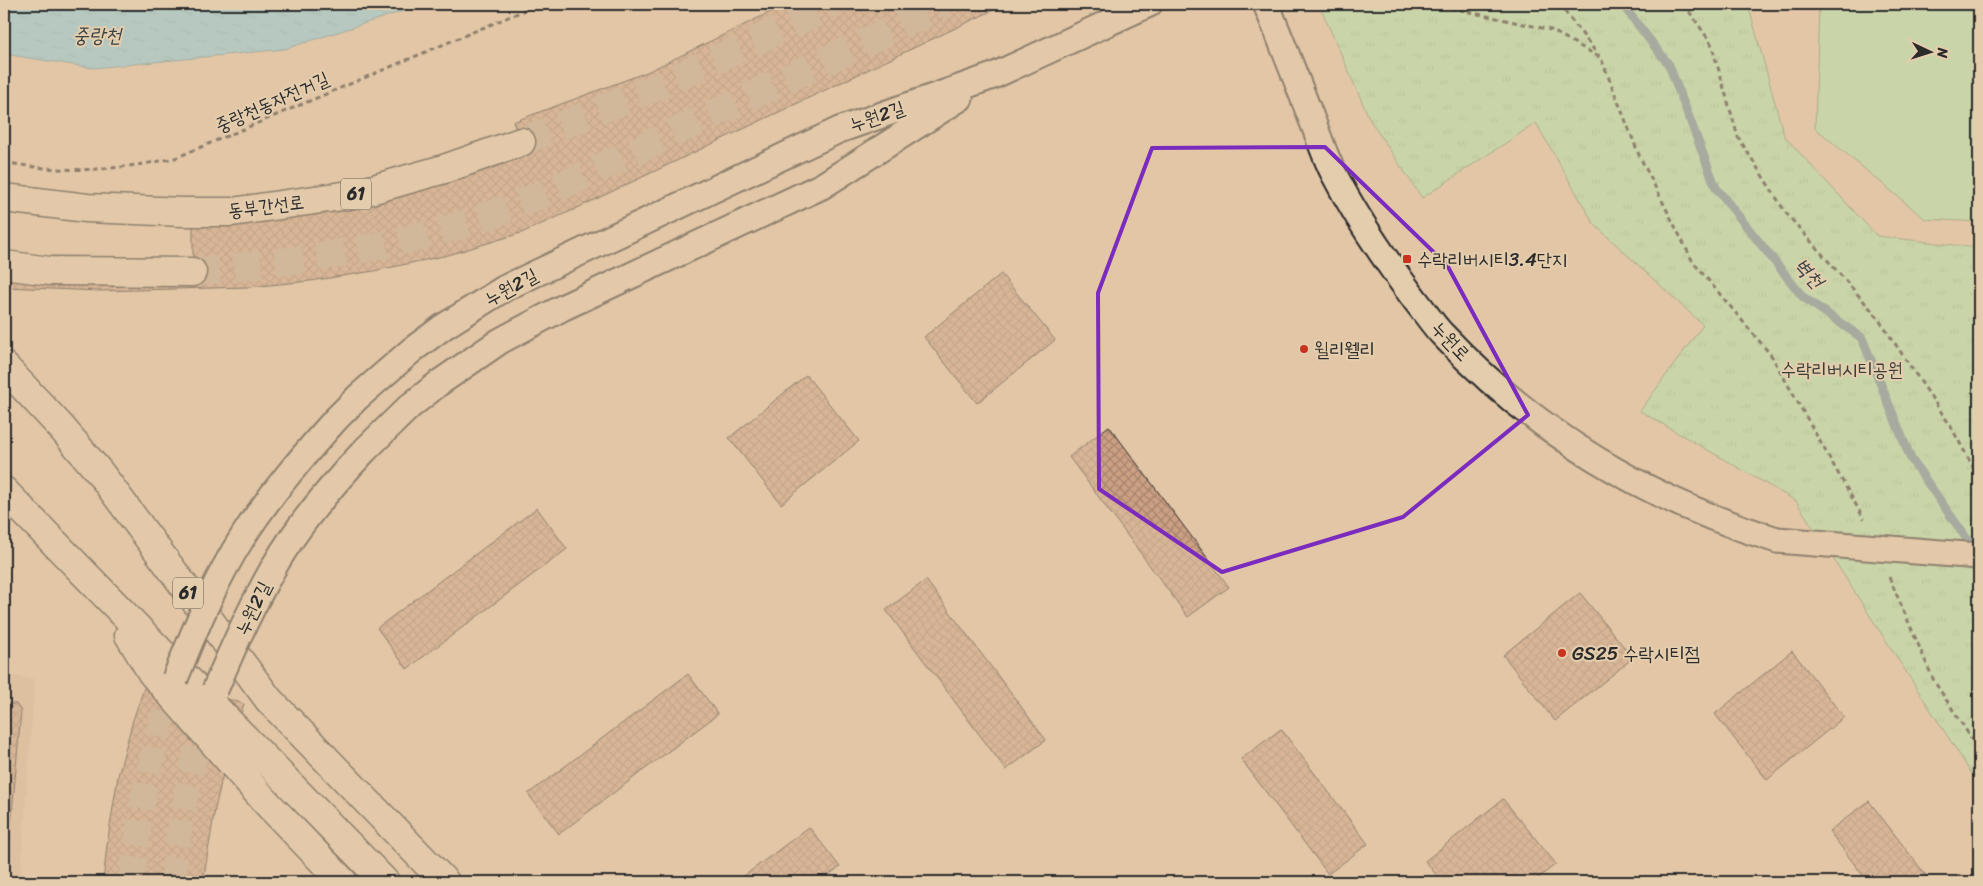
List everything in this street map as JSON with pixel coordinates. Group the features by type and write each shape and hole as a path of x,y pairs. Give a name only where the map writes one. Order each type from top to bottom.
{"highway":[{"name":"동부간선로","path":"4,198 87,208 232,212 356,194 444,169 521,142"},
{"path":"4,265 50,270 192,272"},
{"name":"61","path":"4,366 61,427 100,473 269,700 445,882"},
{"path":"4,491 385,882"},
{"path":"101,592 152,673 266,802 343,882"}],"street":[{"name":"누원2길","path":"175,679 205,607 244,535 271,496 336,419 358,397 412,350 443,327 506,288 839,130 994,76 1149,4"},
{"name":"누원로","path":"1266,4 1334,173 1385,260 1442,334 1489,381 1534,419 1630,480 1672,501 1718,520 1777,540 1979,556"},
{"name":"누원2길","path":"215,690 251,610 275,564 324,496 365,450 409,407 439,383 500,341 564,307 822,186 994,76"}],"path":[{"name":"중랑천동자전거길","path":"4,162 59,170 98,170 175,158 539,4"},
{"path":"1433,4 1551,30 1601,58"},
{"path":"1559,4 1601,58 1639,155 1693,262 1771,355 1867,524"},
{"path":"1684,4 1711,43 1738,137 1786,213 1875,314 1950,426 1979,478"},
{"path":"1886,568 1934,681 1979,750"}],"highlighted area":[{"path":"1325,147 1447,265 1528,415 1403,517 1222,572 1099,489 1098,293 1152,148"}],"shaded area":[{"path":"4,675 35,679 20,882 4,882"}],"green space":[{"name":"수락리버시티공원","path":"1319,4 1748,4 1784,136 1877,236 1979,248 1979,785 1796,501 1640,411 1703,325 1594,224 1536,123 1422,198 1370,120"},
{"path":"1819,4 1979,4 1979,222 1925,219 1815,128"}],"water":[{"name":"중랑천","path":"4,4 425,4 285,49 93,68 4,54"}],"building":[{"path":"787,4 1006,4 571,211 521,233 448,255 374,271 310,281 249,287 99,291 4,287 4,261 193,260 193,223 355,207 418,191 474,171 524,150 513,122 647,72"},
{"path":"1001,274 1055,340 977,403 924,337"},
{"path":"806,375 859,441 781,504 729,438"},
{"path":"1109,426 1229,587 1188,617 1069,457"},
{"path":"537,508 567,549 407,669 377,628"},
{"path":"926,580 1046,740 1006,770 886,610"},
{"path":"1580,593 1633,658 1555,721 1503,655"},
{"path":"1792,651 1844,717 1767,780 1715,714"},
{"path":"149,674 244,704 225,765 215,809 203,882 103,882 118,776 133,720"},
{"path":"688,674 718,714 559,834 528,794"},
{"path":"4,704 16,704 21,711 6,882 4,882"},
{"path":"1281,729 1368,844 1328,874 1241,759"},
{"path":"1503,799 1556,864 1533,882 1442,882 1425,861"},
{"path":"1869,801 1931,882 1868,882 1829,831"},
{"path":"809,827 840,867 819,882 736,882"}],"waterway":[{"name":"벽천","path":"1622,4 1669,65 1716,188 1803,297 1862,338 1911,459 1976,552"}],"tunnel":[{"path":"521,142 659,86 834,4"},
{"path":"192,272 304,259 381,245 419,237 490,215 583,176 945,4"},
{"path":"131,882 143,797 159,729 175,679"},
{"path":"173,882 185,797 207,714"}],"place":[{"name":"수락리버시티3.4단지","path":"1407,259"},
{"name":"윌리웰리","path":"1304,349"},
{"name":"GS25 수락시티점","path":"1562,653"}]}
